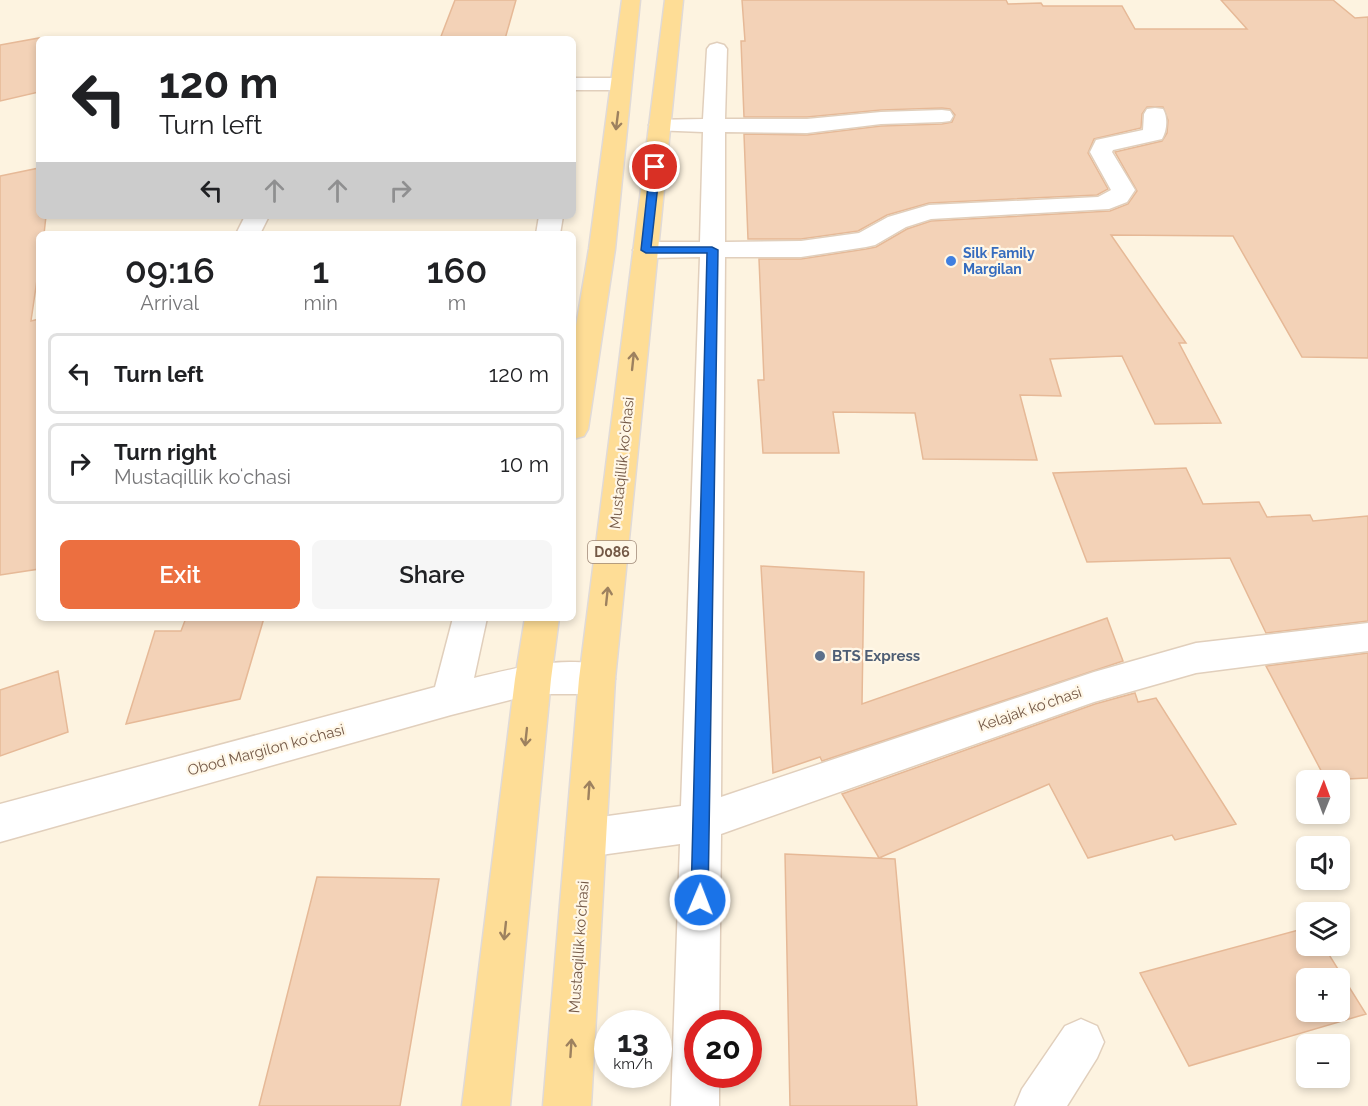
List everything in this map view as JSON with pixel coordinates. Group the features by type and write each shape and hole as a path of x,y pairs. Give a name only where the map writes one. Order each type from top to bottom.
{"main road":[{"path":"576,410 602,249 631,0"},
{"name":"Mustaqillik koʻchasi","path":"567,1106 597,679 674,0"},
{"path":"486,1106 532,679 542,621"}],"street":[{"path":"695,1106 717,49"},
{"path":"576,86 621,84"},
{"path":"646,250 801,249 866,240 897,222 929,212 1101,204 1119,197 1123,190 1101,152 1104,145 1154,134 1155,114"},
{"path":"660,125 807,126 861,120 942,116"},
{"path":"451,699 469,621"},
{"name":"Kelajak koʻchasi","path":"586,838 701,822 1094,687 1185,661 1368,637"},
{"name":"Obod Margilon koʻchasi","path":"0,823 451,699 532,679 597,679"},
{"path":"1039,1106 1081,1042"}],"building":[{"path":"455,0 516,0 506,36 441,36"},
{"path":"742,0 1006,0 1008,4 1041,3 1043,6 1122,6 1135,29 1247,29 1221,0 1333,0 1355,18 1368,17 1368,358 1302,357 1233,236 1111,235 1186,343 1179,343 1221,423 1155,424 1122,356 1050,359 1061,396 1020,395 1037,460 923,459 915,413 833,412 839,453 763,453 758,380 764,380 759,259 801,259 876,247 907,229 931,221 1110,211 1128,204 1137,191 1115,152 1162,141 1167,133 1168,120 1163,107 1147,107 1142,114 1141,128 1094,139 1088,153 1108,189 1097,195 929,203 887,215 858,231 801,239 748,239 744,134 807,135 881,126 942,124 952,122 955,115 950,109 942,108 881,110 807,117 744,117 741,41 745,41"},
{"path":"36,39 36,93 0,101 0,45"},
{"path":"36,169 36,219 46,219 44,231 36,231 36,287 31,321 36,320 36,569 0,575 0,176"},
{"path":"1186,468 1203,504 1259,502 1267,517 1310,515 1313,521 1368,516 1368,621 1266,633 1230,558 1087,562 1053,473"},
{"path":"761,566 864,572 862,704 1107,618 1123,661 822,761 820,757 773,773"},
{"path":"185,621 263,621 240,699 126,724 155,631 181,631"},
{"path":"1368,653 1368,778 1350,779 1350,770 1321,770 1266,666"},
{"path":"58,671 68,732 0,756 0,690"},
{"path":"1135,693 1138,702 1156,698 1236,824 1175,840 1172,835 1088,858 1049,784 879,858 842,794 1095,704"},
{"path":"785,854 895,859 917,1106 790,1106"},
{"path":"317,877 439,879 400,1106 259,1106"},
{"path":"1296,931 1296,956 1330,956 1337,968 1296,968 1296,1022 1339,1022 1189,1066 1140,973"},
{"path":"1350,988 1366,1014 1350,1019"}],"place":[{"name":"Silk Family Margilan","path":"951,261"},
{"name":"BTS Express","path":"820,656"}],"route":[{"path":"655,167 646,250 712,250 700,900"}]}
